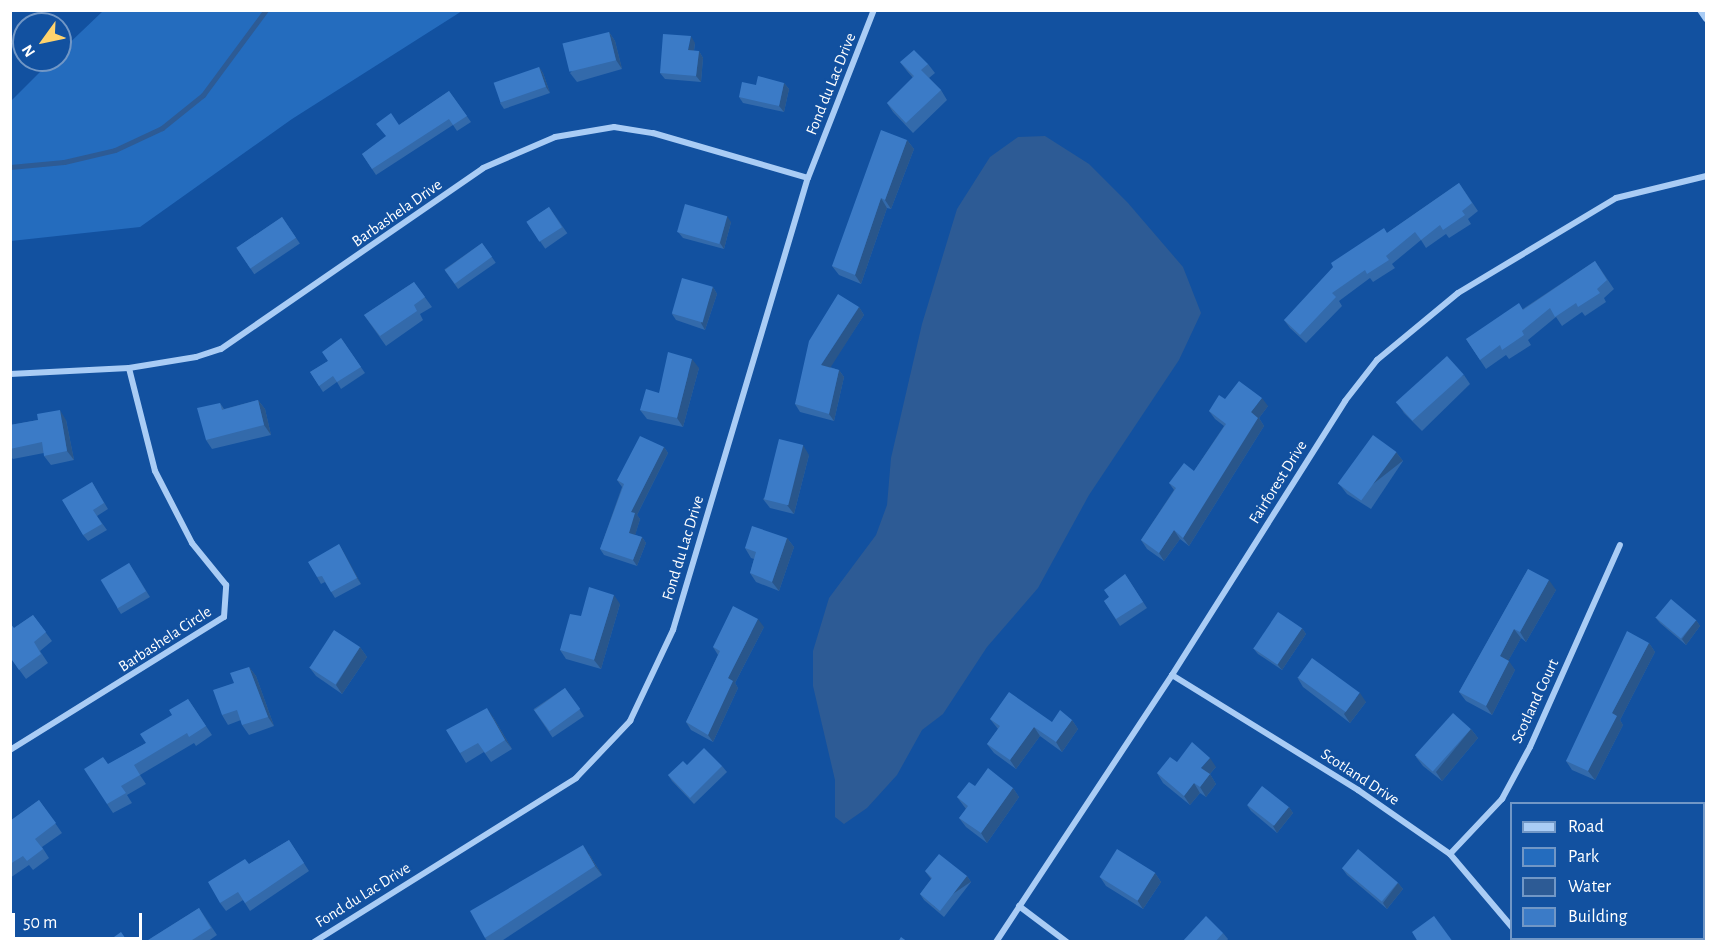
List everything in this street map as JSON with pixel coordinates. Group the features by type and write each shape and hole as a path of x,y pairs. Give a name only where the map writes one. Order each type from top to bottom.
{"street":[{"name":"Fond du Lac Drive","path":"314,942 569,783 596,760 630,721 673,630 808,178 874,10"},
{"path":"1700,10 1707,20"},
{"name":"Barbashela Drive","path":"10,374 129,368 196,357 221,349 483,168 555,137 614,127 653,133 808,178"},
{"name":"Fairforest Drive","path":"996,942 1172,675 1345,401 1396,341 1458,293 1616,198 1707,176"},
{"name":"Barbashela Circle","path":"10,750 224,617 226,585 192,543 155,471 129,368"},
{"name":"Scotland Court","path":"1450,854 1502,799 1530,747 1620,545"},
{"name":"Scotland Drive","path":"1172,675 1358,790 1450,854 1510,925"},
{"path":"1019,906 1067,942"}],"green space":[{"path":"103,10 462,11 292,119 140,227 11,241 11,101 40,72 72,72 72,41"}],"water":[{"path":"1045,136 1089,164 1128,203 1183,267 1201,313 1179,360 1089,495 1038,588 987,647 943,714 922,730 897,775 867,808 844,824 835,817 835,780 813,686 813,651 829,598 876,535 887,505 891,458 922,324 957,209 990,157 1018,137"}],"building":[{"path":"609,32 616,60 569,72 562,44"},
{"path":"663,34 691,36 688,50 699,51 696,76 660,73"},
{"path":"914,50 928,64 921,70 941,90 906,123 887,103 914,76 900,62"},
{"path":"539,67 546,87 500,102 494,83"},
{"path":"758,76 784,83 779,106 739,97 742,82 756,85"},
{"path":"449,91 467,116 453,125 449,119 372,169 362,154 386,136 376,124 391,113 399,125"},
{"path":"881,130 907,140 885,200 881,198 855,275 832,266"},
{"path":"1459,183 1472,203 1462,211 1465,215 1443,230 1440,225 1421,240 1415,232 1386,256 1389,260 1367,274 1365,270 1332,293 1336,297 1300,335 1284,320 1333,267 1331,263 1384,228 1387,233"},
{"path":"685,204 727,216 719,244 677,232"},
{"path":"549,207 562,227 539,242 526,222"},
{"path":"282,217 296,238 250,268 236,248"},
{"path":"482,243 492,257 455,284 445,270"},
{"path":"1595,261 1607,280 1597,289 1600,293 1578,307 1576,303 1555,317 1550,308 1522,331 1524,335 1502,350 1500,345 1480,360 1466,339 1519,303 1523,310"},
{"path":"682,278 713,287 703,322 672,314"},
{"path":"414,282 425,297 414,305 417,311 380,336 364,315"},
{"path":"838,294 859,307 821,365 839,370 829,414 795,404 809,341"},
{"path":"341,338 361,367 337,382 333,376 319,386 310,372 328,361 322,352"},
{"path":"668,352 692,359 677,418 640,410 646,389 659,393"},
{"path":"1447,356 1464,375 1412,421 1396,402"},
{"path":"1239,381 1262,398 1251,412 1258,418 1183,538 1174,530 1159,553 1141,540 1176,488 1169,483 1184,463 1194,471 1226,424 1209,411 1219,395 1225,399"},
{"path":"258,400 264,425 206,440 197,408 220,403 222,410"},
{"path":"60,410 67,451 44,456 42,442 10,449 10,425 38,420 37,414"},
{"path":"1373,435 1396,452 1361,501 1338,484"},
{"path":"640,436 664,447 631,512 635,513 629,533 642,537 633,560 600,549 624,484 617,480"},
{"path":"779,439 803,445 788,505 764,499"},
{"path":"92,482 104,503 93,510 102,524 83,535 62,500"},
{"path":"752,526 787,538 772,582 750,573 756,552 745,548"},
{"path":"339,544 357,578 331,592 322,576 317,577 308,562"},
{"path":"129,563 146,591 118,608 101,580"},
{"path":"1528,569 1549,580 1520,632 1514,629 1500,656 1509,661 1486,706 1459,692"},
{"path":"1125,574 1143,602 1116,619 1104,601 1109,597 1104,590"},
{"path":"589,587 614,595 594,660 560,650 570,614 581,616"},
{"path":"1671,599 1696,620 1681,639 1656,617"},
{"path":"733,606 758,619 728,678 733,681 708,735 686,722 720,651 713,647"},
{"path":"1278,612 1302,628 1277,665 1253,648"},
{"path":"33,615 46,632 34,642 41,654 19,670 10,657 10,623 14,628"},
{"path":"334,630 360,647 335,685 309,668"},
{"path":"1627,631 1649,643 1612,713 1617,716 1588,771 1566,761"},
{"path":"1312,658 1360,693 1346,712 1298,677"},
{"path":"249,667 268,717 242,725 237,710 222,715 213,690 234,683 230,673"},
{"path":"565,688 580,709 550,731 534,710"},
{"path":"1009,692 1052,722 1060,710 1072,720 1056,742 1034,727 1010,760 987,744 1000,726 990,719"},
{"path":"188,699 206,726 189,737 187,733 134,765 140,775 121,786 126,793 107,804 84,769 103,757 108,764 146,743 140,734 172,715 169,710"},
{"path":"487,708 505,740 485,753 478,743 460,753 446,730"},
{"path":"1453,713 1471,729 1433,771 1415,755"},
{"path":"1192,742 1210,758 1201,768 1210,774 1200,787 1194,783 1184,796 1157,773 1170,757 1177,762"},
{"path":"704,748 722,766 690,798 668,775 683,761 687,765"},
{"path":"988,768 1013,788 981,833 959,818 968,806 957,797 969,782 975,786"},
{"path":"1262,786 1289,807 1274,826 1247,805"},
{"path":"39,800 56,823 35,839 43,849 27,861 23,856 10,864 10,821"},
{"path":"289,840 304,863 245,903 238,892 220,903 208,882 245,859 249,864"},
{"path":"583,845 595,866 485,938 470,911"},
{"path":"1117,849 1155,873 1138,901 1100,877"},
{"path":"1358,849 1398,882 1382,902 1342,868"},
{"path":"939,854 967,876 940,911 920,894 932,878 925,871"},
{"path":"199,908 211,928 189,942 145,942"},
{"path":"1206,916 1223,933 1215,942 1182,942"},
{"path":"1434,916 1453,942 1418,942 1412,932"},
{"path":"121,932 128,942 107,942"},
{"path":"901,937 908,942 898,942"},
{"path":"1612,940 1636,940 1636,942 1612,942"}],"waterway":[{"path":"10,167 64,162 115,150 162,128 203,95 266,10"}]}
